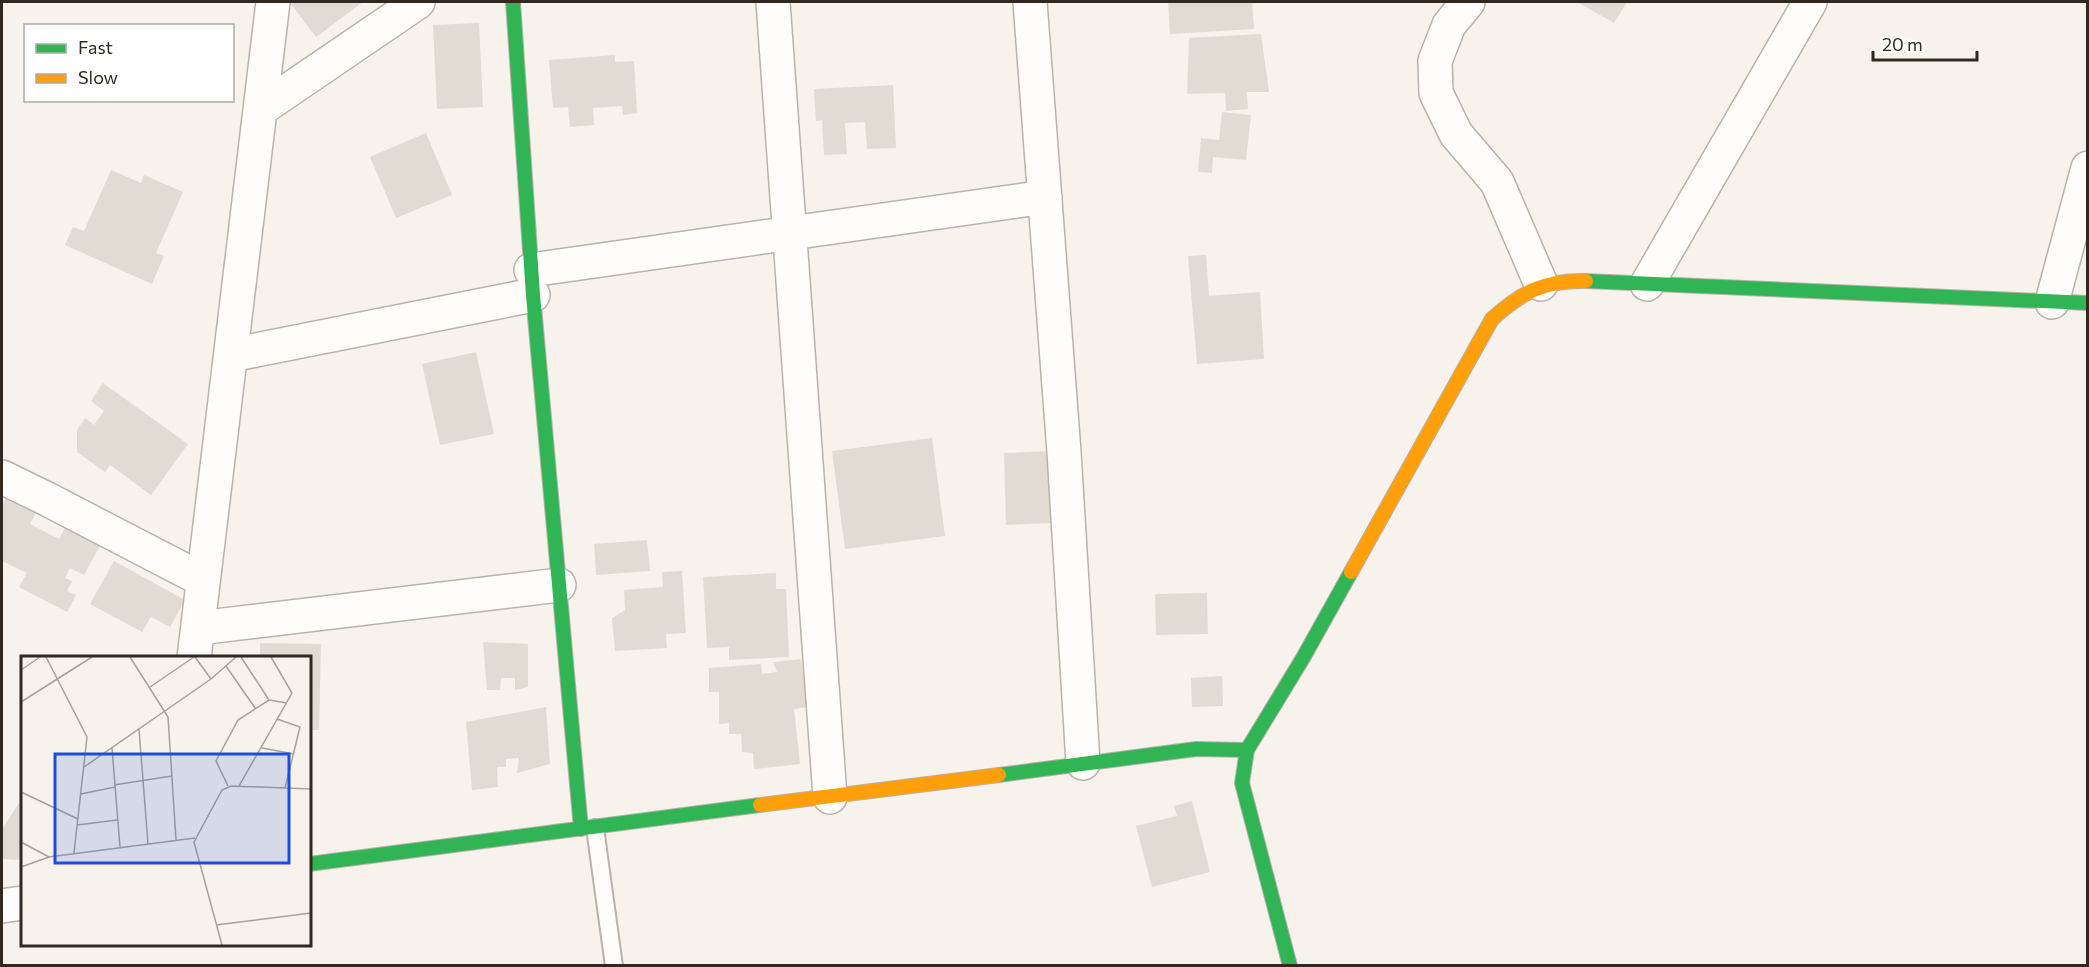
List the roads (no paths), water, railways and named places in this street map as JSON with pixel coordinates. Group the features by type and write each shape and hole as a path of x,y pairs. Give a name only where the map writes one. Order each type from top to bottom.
{"street":[{"path":"273,2 196,643 559,585"},
{"path":"261,109 418,2"},
{"path":"513,2 532,282 559,585 588,828"},
{"path":"773,2 830,797"},
{"path":"1030,2 1064,452 1083,763"},
{"path":"1468,2 1449,25 1435,61 1436,93 1456,134 1497,182 1541,285"},
{"path":"1647,285 1810,2"},
{"path":"2052,302 2088,168"},
{"path":"231,355 532,282 791,234 1045,197"},
{"path":"1290,966 1242,783 1247,750 1303,658 1492,319 1518,295 1541,285 1575,281 2088,303"},
{"path":"2,477 48,498 203,580"},
{"path":"310,864 1196,749 1247,750"},
{"path":"2,906 21,903"}],"lane":[{"path":"588,828 614,966"}]}
